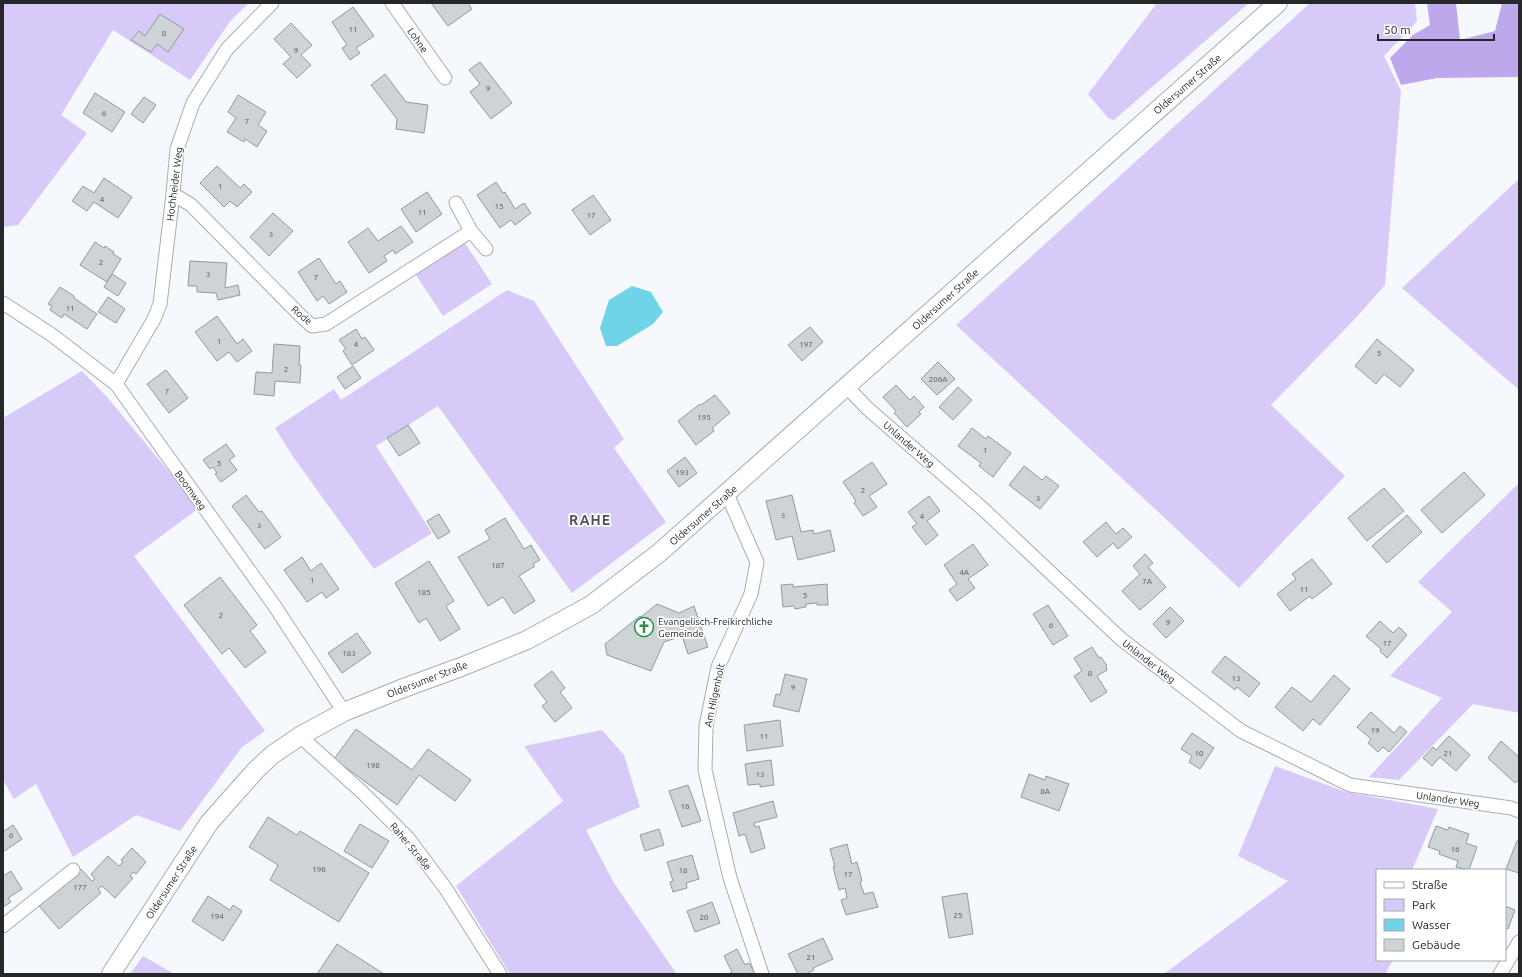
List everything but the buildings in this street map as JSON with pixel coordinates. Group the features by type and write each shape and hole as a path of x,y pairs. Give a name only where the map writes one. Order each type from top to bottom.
{"main road":[{"name":"Oldersumer Straße","path":"111,974 209,823 256,770 272,755 300,736 344,712 527,640 591,605 659,553 727,494 1278,3"}],"street":[{"name":"Hochheider Weg","path":"116,384 154,319 160,304 177,149 193,103 227,49 272,3"},
{"name":"Lohne","path":"392,3 444,78"},
{"name":"Rode","path":"173,194 191,205 300,316 312,326 326,324 472,231"},
{"path":"456,203 472,231 486,249"},
{"name":"Boomweg","path":"3,303 52,335 116,384 274,605 344,712"},
{"name":"Unlander Weg","path":"847,387 873,413 983,509 1122,640 1241,731 1350,785 1503,807 1519,811"},
{"name":"Am Hilgenholt","path":"727,494 757,562 751,594 718,667 706,726 705,770 730,878 762,974"},
{"name":"Raher Straße","path":"300,736 363,793 408,838 446,889 500,974"},
{"path":"3,926 73,870"},
{"path":"1500,974 1519,942"}],"green space":[{"path":"3,3 249,3 231,20 190,80 113,30 61,115 87,133 18,225 3,227"},
{"path":"1157,3 1249,3 1114,120 1108,118 1088,94"},
{"path":"1310,3 1415,3 1417,21 1384,56 1401,91 1385,285 1352,322 1271,405 1345,476 1239,588 956,325"},
{"path":"1519,179 1519,390 1402,288"},
{"path":"463,240 492,284 443,316 414,272"},
{"path":"507,290 534,301 624,439 614,448 666,522 572,593 438,406 376,446 432,533 374,569 294,458 275,428 334,389 341,400"},
{"path":"82,371 107,397 199,508 134,556 265,731 242,747 180,831 136,815 73,857 36,784 14,799 3,780 3,418"},
{"path":"1519,483 1519,713 1473,704 1399,780 1369,777 1442,698 1390,676 1452,612 1418,582"},
{"path":"602,730 624,755 640,807 586,830 614,883 676,973 510,974 456,886 563,801 524,746"},
{"path":"1275,766 1346,792 1438,809 1412,869 1376,869 1376,961 1392,961 1385,974 1164,974 1288,881 1238,856"},
{"path":"143,956 174,974 130,974"}],"shaded area":[{"path":"1427,3 1456,3 1460,40 1495,31 1502,3 1519,3 1519,77 1437,78 1401,85 1390,58 1413,35 1430,25"}],"water":[{"path":"632,286 651,292 663,312 653,324 617,346 606,346 600,328 609,300"}],"place":[{"name":"Evangelisch-Freikirchliche Gemeinde","path":"644,627"}],"district":[{"name":"RAHE","path":"590,520"}]}
